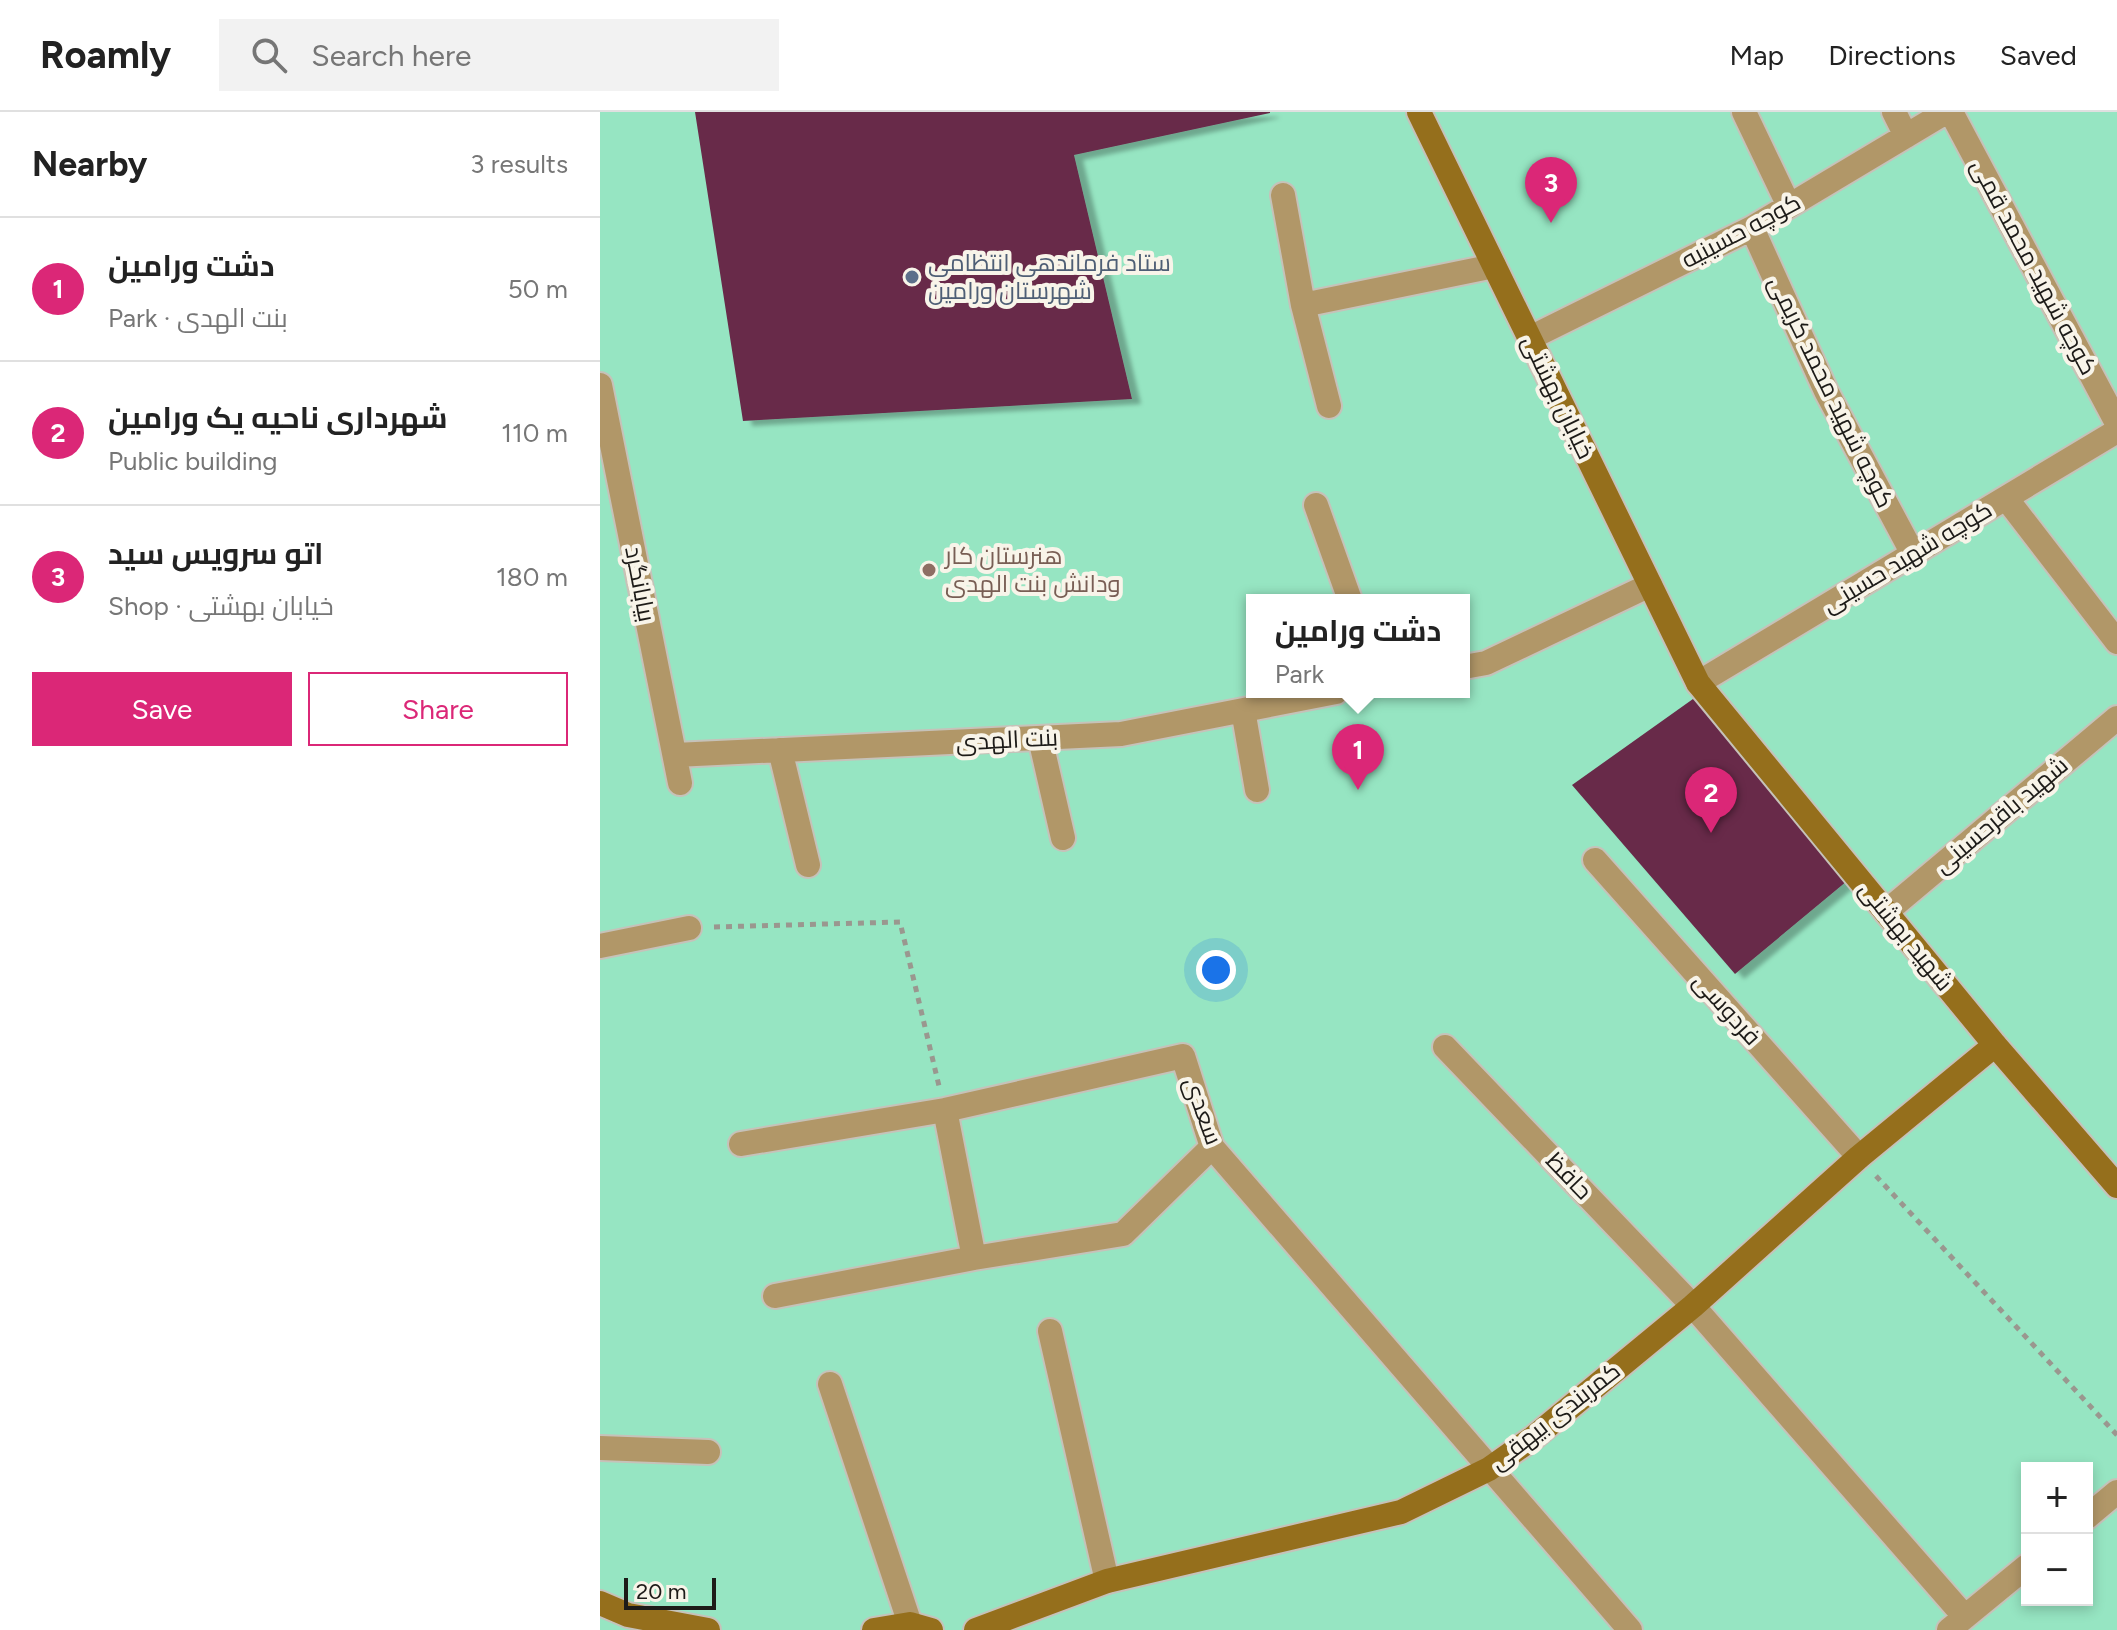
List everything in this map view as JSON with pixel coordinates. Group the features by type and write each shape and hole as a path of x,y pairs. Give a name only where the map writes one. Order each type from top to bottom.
{"main road":[{"name":"خیابان بهشتی","path":"1419,112 1698,683"},
{"name":"شهید بهشتی","path":"1698,683 1995,1045 2117,1186"},
{"name":"کمربندی بیهقی","path":"976,1630 1107,1581 1401,1512 1489,1469 1533,1438 1693,1306 1859,1157 1995,1045"},
{"path":"600,1603 628,1615 708,1630"},
{"path":"874,1630 921,1627"}],"street":[{"path":"1744,112 1789,206"},
{"path":"1894,112 1906,136"},
{"name":"کوچه حسینیه","path":"1530,338 1752,228 1948,112"},
{"name":"کوچه شهید محمد قمی","path":"1948,112 2117,423"},
{"path":"1283,195 1303,305 1329,406"},
{"name":"کوچه شهید محمد کریمی","path":"1752,228 1826,391 1913,554"},
{"path":"1303,305 1494,266"},
{"name":"بیابانگرد","path":"600,385 680,783"},
{"name":"کوچه شهید حسینی","path":"1698,683 2117,431"},
{"path":"2006,498 2117,642"},
{"path":"1316,505 1348,594"},
{"path":"1470,666 1486,663 1650,585"},
{"name":"بنت الهدی","path":"675,755 1121,734 1305,698"},
{"path":"1243,710 1257,790"},
{"name":"شهید باقرحسینی","path":"1886,912 2117,718"},
{"path":"1040,738 1063,838"},
{"path":"780,750 808,865"},
{"name":"فردوسی","path":"1595,860 1859,1157"},
{"path":"600,946 689,928"},
{"name":"حافظ","path":"1445,1047 1693,1306 1957,1623"},
{"name":"سعدی","path":"741,1144 945,1110 1183,1056 1212,1147 1630,1630"},
{"path":"945,1110 974,1258"},
{"path":"775,1296 974,1258 1123,1234 1212,1147"},
{"path":"1050,1331 1107,1581"},
{"path":"830,1384 921,1627"},
{"path":"600,1448 708,1452"},
{"path":"2093,1512 2117,1492"},
{"path":"1957,1623 2021,1571"}],"path":[{"path":"689,928 900,922 945,1110"},
{"path":"1859,1157 2117,1435"}],"green space":[{"path":"600,112 2117,112 2117,1630 600,1630"}],"building":[{"name":"ستاد فرماندهی انتظامی شهرستان ورامین","path":"695,112 1270,113 1074,155 1132,399 743,421"},
{"path":"1700,694 1847,881 1735,974 1572,785"}],"place":[{"name":"اتو سرویس سید","path":"1551,223"},
{"name":"ستاد فرماندهی انتظامی شهرستان ورامین","path":"912,277"},
{"name":"هنرستان کار ودانش بنت الهدی","path":"929,570"},
{"name":"دشت ورامین","path":"1358,790"},
{"name":"شهرداری ناحیه یک ورامین","path":"1711,833"}]}
